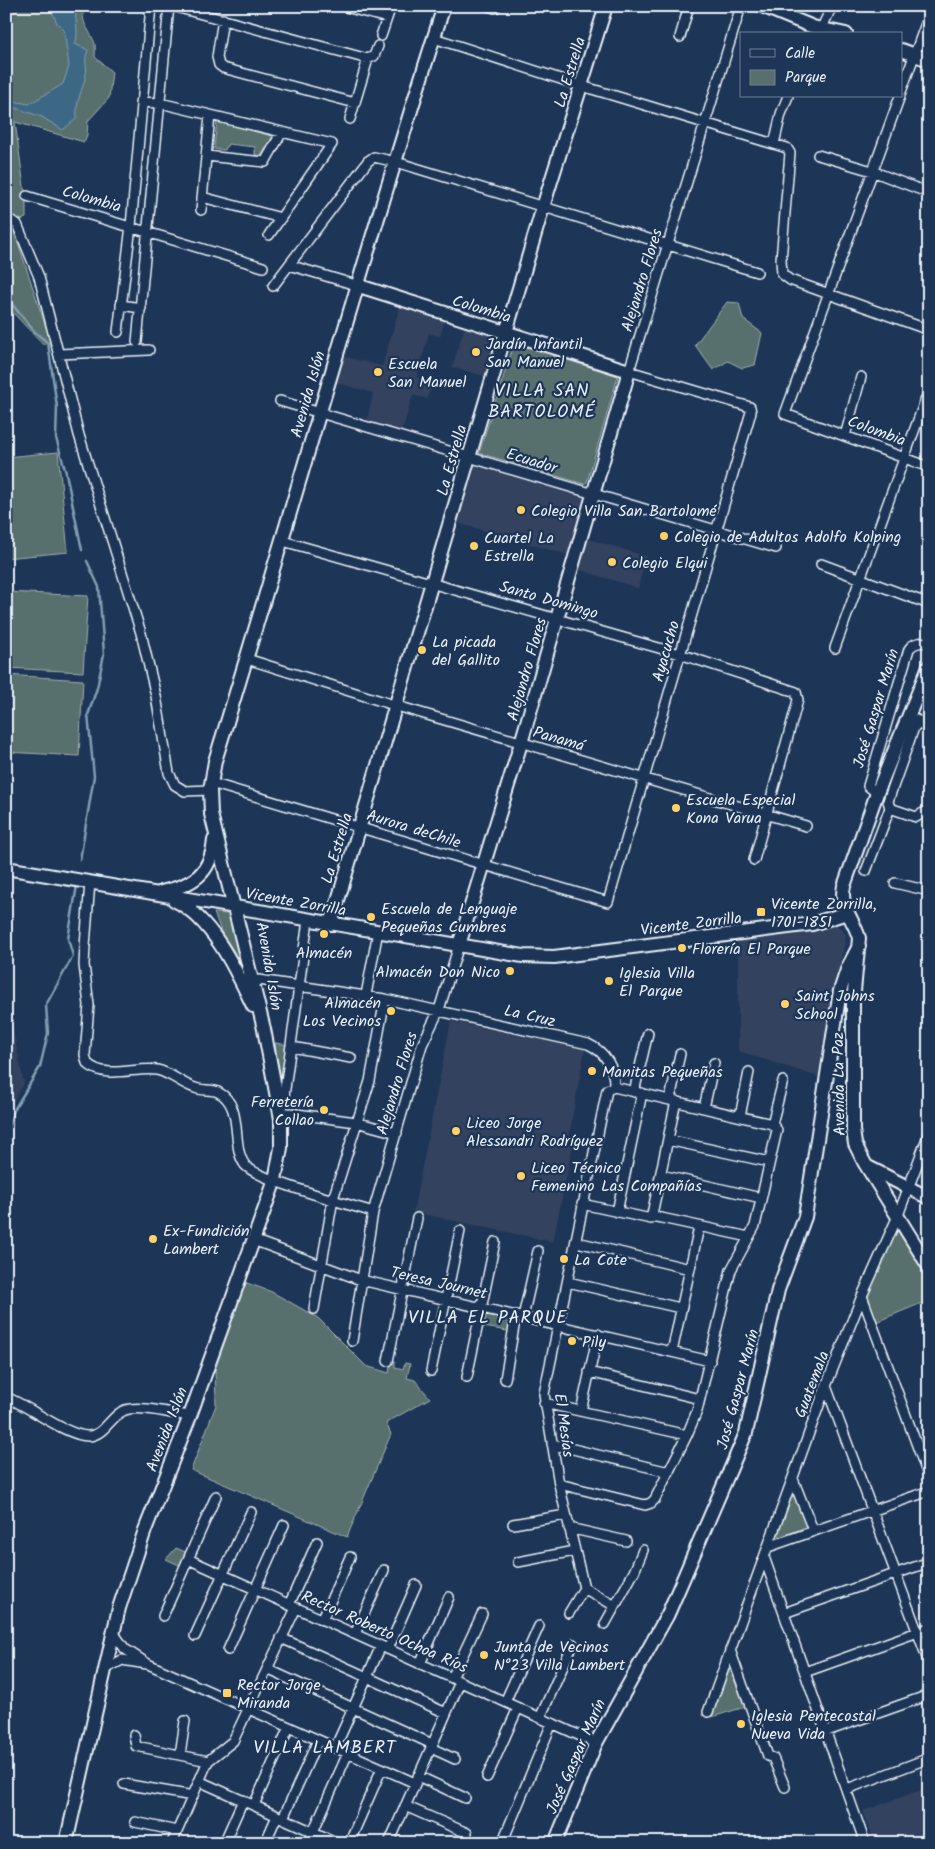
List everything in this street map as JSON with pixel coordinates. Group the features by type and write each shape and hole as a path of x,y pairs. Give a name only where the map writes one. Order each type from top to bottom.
{"main road":[{"name":"Avenida Islón","path":"239,907 214,833 210,789 215,761 283,541 356,285 444,6"},
{"name":"La Estrella","path":"330,924 397,706 543,207 606,6"},
{"path":"762,6 821,31"},
{"path":"902,50 929,60"},
{"name":"Colombia","path":"356,285 629,371"},
{"name":"Alejandro Flores","path":"458,945 520,743 629,371"},
{"name":"José Gaspar Marín","path":"847,913 843,904 843,892 877,793 918,722 929,666"},
{"name":"Avenida Islón","path":"66,1843 99,1703 113,1632 146,1530 190,1416 275,1180 281,1148 281,1115 256,983 210,789"},
{"path":"154,894 185,885 202,874 211,859 214,833"},
{"name":"Vicente Zorrilla","path":"6,868 509,955 554,957 812,924 847,913"},
{"path":"154,894 185,906 210,929 249,998 264,1029"},
{"name":"Avenida La Paz","path":"847,913 855,924 859,946 853,1002 853,1130 858,1150 897,1218 929,1267"},
{"name":"José Gaspar Marín","path":"555,1843 596,1743 668,1614 746,1433 778,1290 805,1217 840,991 849,965 859,946"},
{"path":"868,1168 929,1198"}],"street":[{"path":"118,332 131,226 140,102 151,6"},
{"path":"137,342 170,6 223,18 368,60"},
{"path":"342,6 387,18"},
{"path":"381,36 391,6"},
{"path":"680,37 689,6"},
{"name":"Alejandro Flores","path":"629,371 741,6"},
{"path":"821,31 832,6"},
{"path":"902,89 929,15"},
{"path":"223,18 217,57 219,65 223,68 355,103"},
{"path":"434,38 582,86 787,148 790,153 781,260 782,274 790,280 830,292 929,330"},
{"path":"350,119 368,60 374,56 378,46"},
{"path":"774,144 781,114 787,98"},
{"path":"830,292 899,98"},
{"path":"140,102 160,102 332,144 269,234"},
{"path":"201,210 210,115"},
{"path":"206,156 265,162 282,132"},
{"path":"818,155 872,171 929,193"},
{"path":"273,286 368,161 374,157 396,162 757,272"},
{"name":"Colombia","path":"27,196 131,226 263,268"},
{"path":"202,197 280,218"},
{"path":"6,218 17,224 39,277 59,354 149,350"},
{"name":"Colombia","path":"289,265 356,285"},
{"name":"Colombia","path":"830,292 785,414 929,467"},
{"path":"121,305 141,308"},
{"name":"Aurora deChile","path":"59,354 79,435 141,633 156,696 169,773 175,784 185,791 210,789 359,827 608,902"},
{"name":"Colombia","path":"629,371 751,409"},
{"path":"845,436 861,377"},
{"path":"834,648 929,390"},
{"name":"Ecuador","path":"280,401 776,548"},
{"name":"Ayacucho","path":"608,902 751,409"},
{"name":"Santo Domingo","path":"283,541 433,582 680,654 796,692 798,700 767,814"},
{"path":"821,564 929,604"},
{"name":"José Gaspar Marín","path":"877,793 868,786 909,649 912,645 919,642 929,643"},
{"name":"Panamá","path":"247,658 520,743 806,826"},
{"path":"866,871 890,808 888,801 918,722"},
{"path":"890,808 916,817 925,812 929,813"},
{"path":"754,860 767,814"},
{"path":"90,882 84,965 90,1005 85,1055 87,1063 94,1068 113,1071 157,1070 193,1087 219,1092 230,1106 244,1164 254,1172 373,1212"},
{"path":"895,883 929,891"},
{"path":"308,920 292,1047 281,1115 356,1122 397,1133"},
{"path":"366,995 378,932"},
{"name":"Alejandro Flores","path":"352,1342 362,1289 360,1280 373,1212 422,1045 439,1010 458,945"},
{"name":"La Cruz","path":"256,983 300,985 385,998 596,1048 609,1062 614,1075 614,1087"},
{"path":"314,1309 333,1199 370,1081 385,998"},
{"path":"616,1212 648,1032"},
{"path":"292,1047 351,1058"},
{"path":"652,1218 668,1140 680,1054"},
{"path":"704,1108 714,1063"},
{"path":"740,1116 749,1072"},
{"path":"772,1124 783,1081"},
{"path":"559,1484 644,1505 654,1499 687,1435 700,1399 731,1270 755,1226 777,1130 772,1124 614,1087"},
{"name":"El Mesías","path":"584,1588 559,1484 544,1394 607,1090 614,1087"},
{"name":"Guatemala","path":"708,1712 826,1386 862,1296 897,1218 929,1133"},
{"path":"668,1140 769,1162"},
{"path":"661,1175 761,1198"},
{"path":"582,1204 749,1237"},
{"path":"388,1361 417,1218"},
{"path":"672,1352 699,1227"},
{"path":"431,1371 460,1231"},
{"name":"Teresa Journet","path":"253,1240 360,1280 710,1361"},
{"path":"467,1377 495,1242"},
{"path":"577,1242 690,1269"},
{"path":"505,1379 538,1251"},
{"path":"568,1282 680,1308"},
{"path":"862,1296 929,1478"},
{"path":"581,1411 598,1334"},
{"path":"589,1372 700,1399"},
{"path":"826,1386 929,1663"},
{"path":"6,1397 60,1425 88,1436 98,1434 117,1414 131,1408 190,1416"},
{"path":"544,1403 687,1435"},
{"path":"552,1444 669,1472"},
{"path":"792,1479 813,1530"},
{"path":"768,1547 813,1530 929,1492"},
{"path":"163,1616 216,1496"},
{"path":"195,1636 251,1512"},
{"path":"513,1524 566,1515"},
{"path":"228,1650 284,1525"},
{"path":"569,1528 626,1541"},
{"path":"172,1843 208,1761 233,1741 281,1638 317,1542"},
{"path":"605,1624 634,1572 642,1550"},
{"path":"518,1562 574,1552"},
{"path":"322,1620 350,1557"},
{"path":"764,1557 865,1843"},
{"name":"Rector Roberto Ochoa Ríos","path":"188,1559 596,1743"},
{"path":"784,1613 929,1562"},
{"path":"355,1634 384,1570"},
{"path":"335,1748 367,1677 416,1585"},
{"path":"569,1613 584,1588 615,1606"},
{"path":"420,1664 450,1597"},
{"path":"390,1842 446,1713 456,1680 482,1614"},
{"path":"505,1702 539,1626"},
{"path":"805,1672 929,1628"},
{"path":"113,1632 125,1649 148,1664 382,1768 465,1798"},
{"path":"281,1638 446,1713"},
{"path":"540,1718 573,1644"},
{"path":"730,1650 768,1756 773,1758 785,1787"},
{"path":"105,1669 122,1660 148,1664"},
{"path":"267,1669 432,1746 454,1759"},
{"path":"827,1731 929,1695"},
{"path":"487,1777 518,1708"},
{"path":"180,1755 185,1721"},
{"path":"502,1843 552,1723"},
{"path":"254,1805 289,1727"},
{"path":"134,1735 136,1746 208,1761"},
{"path":"265,1843 318,1740"},
{"path":"308,1843 348,1753"},
{"path":"847,1789 929,1758"},
{"path":"349,1843 382,1768"},
{"path":"200,1780 338,1843"},
{"path":"124,1784 193,1796"},
{"path":"224,1843 243,1800"},
{"path":"405,1806 467,1833"},
{"path":"135,1822 177,1831"}],"shaded area":[{"path":"41,6 76,6 77,35 75,44 88,50 86,74 78,101 77,118 63,130 42,117 13,107 12,101 29,104 63,84 69,66 64,30 57,23 50,7"},
{"name":"Escuela San Manuel","path":"401,303 446,316 440,337 429,333 417,377 433,382 427,399 413,395 401,434 366,424 373,393 334,382 342,356 382,366"},
{"name":"Jardín Infantil San Manuel","path":"465,326 499,338 487,377 452,367"},
{"name":"Colegio Villa San Bartolomé","path":"474,464 585,497 568,555 457,523"},
{"name":"Colegio Elqui","path":"585,538 646,556 638,588 577,569"},
{"path":"6,892 12,893 6,948"},
{"name":"Saint Johns School","path":"836,924 846,934 821,1078 738,1051 738,936"},
{"path":"6,994 24,1084 6,1113"},
{"name":"Liceo Jorge Alessandri Rodríguez","path":"451,1021 585,1049 568,1141 573,1145 553,1242 413,1212"},
{"path":"929,1787 929,1843 875,1843 863,1811"}],"green space":[{"path":"6,6 83,6 84,22 95,43 95,57 112,72 109,98 88,121 87,135 84,142 15,122 26,201 26,218 8,225 14,230 52,346 42,344 6,305"},
{"path":"217,121 273,136 261,156 255,155 255,147 228,144 225,150 214,149"},
{"path":"727,302 739,303 743,319 762,333 755,365 742,368 728,361 713,370 695,345"},
{"path":"514,343 618,376 587,482 584,484 479,453"},
{"path":"58,452 68,552 6,558 6,457"},
{"path":"6,592 88,596 83,672 6,668"},
{"path":"6,675 83,680 79,756 6,752"},
{"path":"214,913 228,914 240,951 240,973 233,962"},
{"path":"275,1043 289,1045 281,1087"},
{"path":"897,1224 929,1273 929,1300 876,1322 868,1295"},
{"path":"244,1282 272,1292 318,1318 366,1366 389,1373 391,1360 395,1361 395,1367 403,1369 405,1363 410,1364 407,1378 415,1380 430,1398 386,1423 391,1434 347,1537 191,1470 216,1405 215,1367"},
{"path":"481,1307 516,1315 513,1332 478,1326"},
{"path":"794,1496 806,1527 780,1537 778,1533 790,1498"},
{"path":"176,1548 188,1553 181,1566 166,1559"},
{"path":"729,1670 745,1707 712,1717"}],"waterway":[{"path":"6,297 35,332 48,343 57,407 56,438 66,473 82,550"},
{"path":"80,860 94,776 88,715 97,688 104,654 99,587 87,561"},
{"path":"6,1133 14,1110 40,1067 48,1033 46,1005 73,956 68,939 77,885"}],"place":[{"name":"Jardín Infantil San Manuel","path":"476,352"},
{"name":"Escuela San Manuel","path":"378,372"},
{"name":"Colegio Villa San Bartolomé","path":"521,510"},
{"name":"Colegio de Adultos Adolfo Kolping","path":"664,536"},
{"name":"Cuartel La Estrella","path":"474,546"},
{"name":"Colegio Elqui","path":"612,562"},
{"name":"La picada del Gallito","path":"422,650"},
{"name":"Escuela Especial Kona Varua","path":"676,808"},
{"name":"Vicente Zorrilla, 1701-1851","path":"761,912"},
{"name":"Escuela de Lenguaje Pequeñas Cumbres","path":"371,917"},
{"name":"Almacén","path":"324,934"},
{"name":"Florería El Parque","path":"682,948"},
{"name":"Almacén Don Nico","path":"510,971"},
{"name":"Iglesia Villa El Parque","path":"609,981"},
{"name":"Saint Johns School","path":"785,1004"},
{"name":"Almacén Los Vecinos","path":"391,1011"},
{"name":"Manitas Pequeñas","path":"592,1071"},
{"name":"Ferretería Collao","path":"324,1110"},
{"name":"Liceo Jorge Alessandri Rodríguez","path":"456,1131"},
{"name":"Liceo Técnico Femenino Las Compañías","path":"521,1176"},
{"name":"Ex-Fundición Lambert","path":"153,1239"},
{"name":"La Cote","path":"564,1259"},
{"name":"Pily","path":"572,1341"},
{"name":"Junta de Vecinos N°23 Villa Lambert","path":"484,1655"},
{"name":"Rector Jorge Miranda","path":"227,1693"},
{"name":"Iglesia Pentecostal Nueva Vida","path":"741,1724"}],"district":[{"name":"VILLA SAN BARTOLOMÉ","path":"542,400"},
{"name":"VILLA EL PARQUE","path":"488,1317"},
{"name":"VILLA LAMBERT","path":"325,1747"}]}
